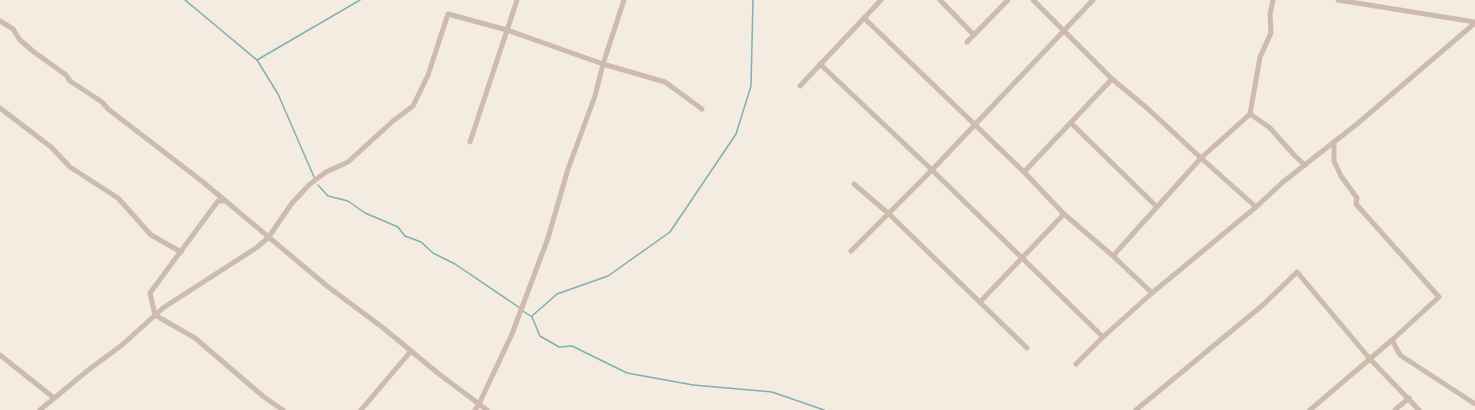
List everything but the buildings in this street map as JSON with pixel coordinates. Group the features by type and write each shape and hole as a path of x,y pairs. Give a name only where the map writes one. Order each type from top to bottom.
{"street":[{"path":"470,142 517,0"},
{"path":"475,410 512,334 548,238 568,169 595,96 603,64 624,0"},
{"path":"800,86 881,0"},
{"path":"940,0 974,35"},
{"path":"967,42 1008,0"},
{"path":"1033,0 1112,79 1147,108 1256,207"},
{"path":"851,251 932,170 1093,0"},
{"path":"1113,256 1201,158 1250,114 1260,56 1271,33 1270,14 1273,0"},
{"path":"1338,0 1475,22"},
{"path":"40,410 122,345 169,304 256,248 268,238 292,203 310,184 326,172 348,162 413,106 428,75 448,14 507,30 603,64 665,82 702,109"},
{"path":"864,18 1024,172 1064,214 1113,256 1152,293"},
{"path":"0,21 13,29 20,40 66,75 70,81 102,102 108,109 203,182 327,286 382,327 487,410"},
{"path":"1076,364 1103,337 1152,293 1256,207 1283,182 1356,124 1475,22"},
{"path":"820,64 932,170 1103,337"},
{"path":"1024,172 1112,79"},
{"path":"0,108 50,147 70,167 118,198 151,235 180,252"},
{"path":"1250,114 1269,127 1305,165"},
{"path":"1071,123 1157,208"},
{"path":"1310,410 1392,340 1439,297 1356,204 1357,198 1341,176 1334,162 1334,142"},
{"path":"854,184 889,214 1027,348"},
{"path":"225,200 218,201 150,293 155,315 195,338 283,410"},
{"path":"980,302 1064,214"},
{"path":"1136,410 1264,304 1297,272 1370,358 1419,410"},
{"path":"1392,340 1400,354 1475,404"},
{"path":"360,410 412,351"},
{"path":"0,355 54,398"},
{"path":"1395,410 1409,398"}],"waterway":[{"path":"185,0 257,60 278,94 314,177"},
{"path":"257,60 360,0"},
{"path":"532,316 557,294 608,276 670,232 736,134 751,86 753,0"},
{"path":"318,185 328,196 348,201 365,213 398,227 405,236 421,242 433,253 455,264 520,308"},
{"path":"523,311 532,317 540,336 559,347 572,346 627,373 693,385 772,392 824,410"}]}
